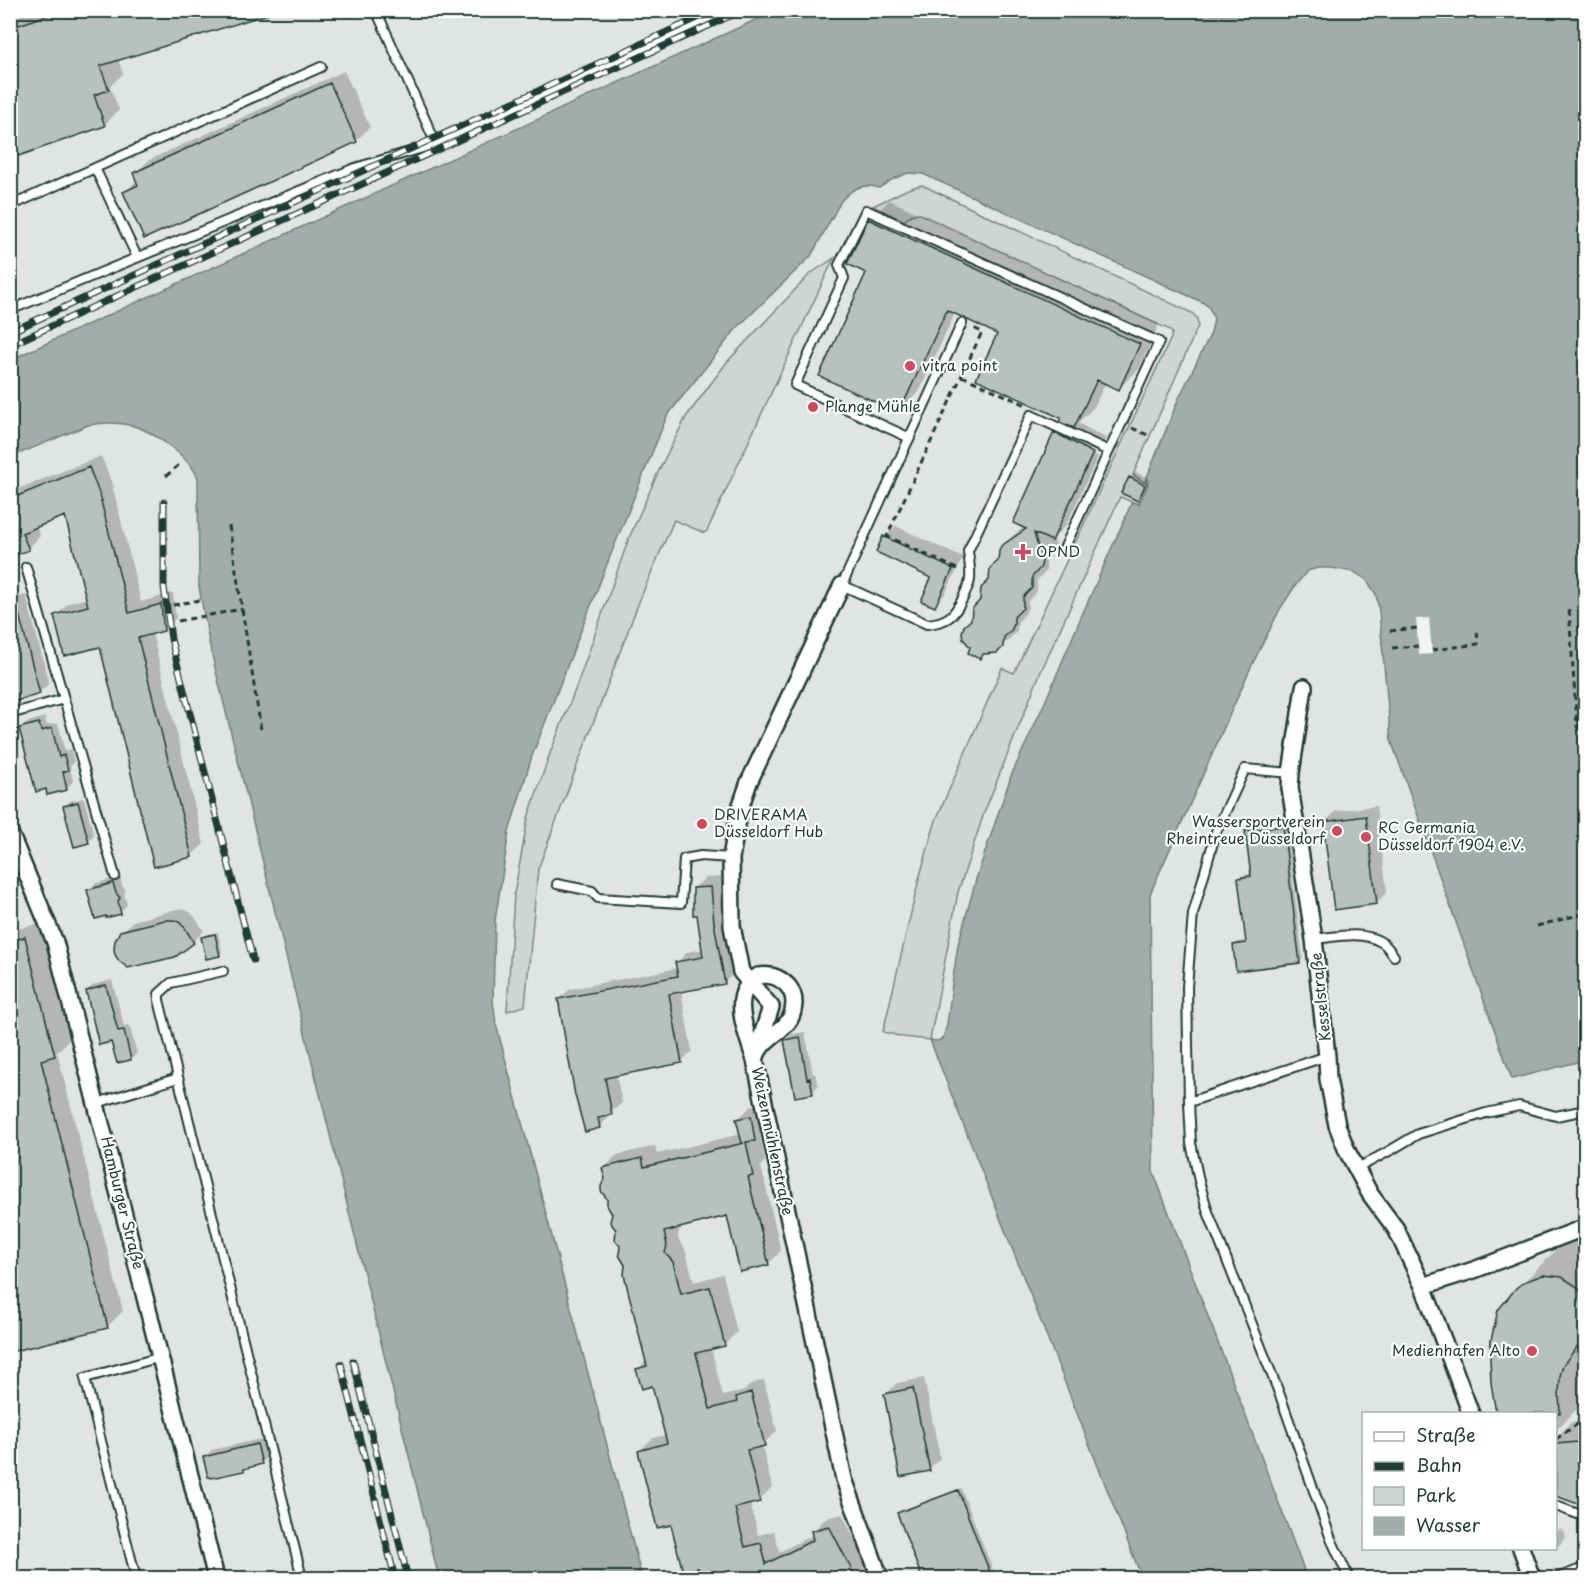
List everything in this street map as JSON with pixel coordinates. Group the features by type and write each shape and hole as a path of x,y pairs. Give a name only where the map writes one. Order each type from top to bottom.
{"street":[{"name":"Weizenmühlenstraße","path":"842,585 749,783 739,811 731,858 732,926 741,972 771,1007 755,1060 844,1479 880,1578"},
{"name":"Kesselstraße","path":"1304,687 1290,788 1314,939 1328,1079 1337,1125 1356,1169 1370,1194 1396,1229 1423,1286 1471,1412"},
{"name":"Hamburger Straße","path":"10,834 55,942 216,1578"},
{"path":"758,976 772,976 786,984 792,991 793,1014 790,1020 760,1048 755,1060 743,1018 744,990 758,976"},
{"path":"1423,1286 1474,1270 1586,1227"},
{"path":"1522,1550 1532,1578"}],"lane":[{"path":"376,10 436,144"},
{"path":"10,310 355,168 436,144 728,10"},
{"path":"10,206 321,67"},
{"path":"95,168 137,257"},
{"path":"910,438 795,385 844,278 839,265 866,210 1160,342 1063,551"},
{"path":"962,323 842,585 927,624 940,623 951,617 969,583 968,551 1031,415 1109,451"},
{"path":"26,567 115,876"},
{"path":"10,714 64,699"},
{"path":"1291,773 1245,769 1216,832 1192,914 1187,987 1191,1143 1208,1212 1281,1398 1331,1539 1349,1578"},
{"path":"557,884 592,891 598,898 681,903 684,859 701,856 731,858"},
{"path":"1314,939 1362,935 1382,942 1394,956"},
{"path":"223,971 171,983 159,994 159,1000 302,1578"},
{"path":"1189,1102 1327,1056"},
{"path":"97,1103 178,1078"},
{"path":"1356,1169 1418,1134 1486,1113 1519,1106 1556,1116 1586,1110"},
{"path":"136,1578 85,1378 161,1357"},
{"path":"1557,1506 1586,1518"},
{"path":"1557,1578 1586,1567"}],"path":[{"path":"970,574 887,536 916,478 982,332"},
{"path":"962,376 1034,409 1031,415"},
{"path":"1130,427 1150,436"},
{"path":"166,476 181,463"},
{"path":"229,526 261,730"},
{"path":"173,605 200,600"},
{"path":"178,621 242,609"},
{"path":"1569,610 1577,726 1584,726 1586,741"},
{"path":"1390,631 1417,628"},
{"path":"1432,650 1478,644 1478,628"},
{"path":"1392,648 1418,646"},
{"path":"1537,926 1586,913"},
{"path":"1557,1438 1586,1418"}],"shaded area":[{"path":"11,11 1255,11 1585,943 1585,1578 11,1578"}],"green space":[{"path":"922,185 1192,313 1197,318 1198,326 1133,475 1148,484 1139,505 1120,497 1039,676 984,813 958,892 930,1040 883,1032 919,879 936,820 1002,668 1014,673 1172,333 1168,329 918,213 904,221 873,206 908,189"},
{"path":"834,258 707,531 704,533 674,520 640,599 538,869 525,1006 507,1011 514,894 528,818 629,538 686,417 727,362 810,274"}],"water":[{"path":"775,11 1585,11 1585,1060 1512,1079 1391,740 1376,594 1366,579 1354,572 1332,568 1307,571 1280,609 1250,669 1150,894 1153,1171 1307,1578 1142,1578 930,1040 938,1041 943,1038 947,1025 958,945 977,876 1011,776 1132,502 1139,504 1148,484 1145,482 1178,400 1211,333 1214,319 1209,307 923,174 908,173 879,188 863,186 841,201 811,256 736,329 667,416 532,756 509,832 495,921 493,1001 496,1024 642,1578 439,1578 210,647 199,587 198,478 186,461 161,439 142,429 122,424 88,425 11,457 10,360"}],"pier":[{"path":"1429,618 1432,654 1419,655 1416,619"}],"building":[{"path":"62,10 267,10 268,14 100,66 109,90 94,95 105,126 10,159 10,28"},
{"path":"330,83 357,142 144,239 123,192 138,185 133,173"},
{"path":"868,219 1140,344 1119,390 1097,380 1074,428 1059,422 1061,418 976,379 997,334 947,310 899,413 819,376 866,273 847,264"},
{"path":"1054,432 1093,453 1052,541 1034,533 1042,561 1041,567 1032,577 1032,588 1023,597 1023,608 1014,617 1011,631 1004,637 1003,647 997,653 983,654 981,659 968,653 970,647 963,639 962,632 964,626 971,620 972,609 980,600 981,588 989,580 990,568 998,561 1001,546 1026,529 1013,523"},
{"path":"89,467 102,501 129,613 161,604 164,631 138,638 192,857 154,867 100,647 64,656 54,615 88,606 65,516 22,533 29,550 10,557 10,499"},
{"path":"1129,477 1145,485 1138,501 1121,493"},
{"path":"883,536 953,569 935,607 921,601 931,578 876,552"},
{"path":"10,599 15,599 40,694 13,702 10,693"},
{"path":"39,723 41,731 52,728 59,757 64,755 68,770 63,772 67,790 47,795 46,789 36,792 19,728"},
{"path":"78,802 89,843 74,847 63,806"},
{"path":"1366,816 1377,904 1334,910 1323,822"},
{"path":"1283,826 1300,963 1236,971 1233,945 1246,943 1238,878 1251,876 1245,831"},
{"path":"113,883 120,898 118,901 121,914 95,919 87,890"},
{"path":"711,887 714,923 725,984 669,994 682,1063 605,1078 612,1115 598,1118 600,1128 585,1132 575,1095 558,999 678,976 675,962 703,957 697,915 693,915 693,888"},
{"path":"165,920 179,922 194,943 175,957 128,968 119,961 114,948 120,931"},
{"path":"215,934 220,956 206,959 201,937"},
{"path":"25,937 55,1056 41,1060 108,1328 10,1352 10,941"},
{"path":"106,985 118,1031 124,1030 131,1060 117,1063 111,1042 99,1045 86,991"},
{"path":"800,1037 807,1079 810,1078 813,1094 795,1097 784,1040"},
{"path":"751,1116 755,1141 746,1142 753,1176 748,1177 769,1265 740,1272 727,1216 664,1232 667,1245 665,1253 673,1262 681,1294 710,1287 725,1346 696,1353 710,1409 737,1402 736,1397 751,1392 765,1446 747,1450 760,1502 735,1508 745,1547 761,1543 766,1564 813,1540 811,1531 829,1526 856,1578 701,1578 698,1568 683,1572 671,1525 657,1528 638,1451 667,1443 652,1386 642,1389 636,1369 647,1366 624,1275 625,1265 619,1255 620,1246 615,1240 616,1230 610,1222 612,1214 607,1206 607,1199 601,1191 605,1179 602,1168 642,1158 644,1167 744,1143 742,1143 736,1119"},
{"name":"Medienhafen Alto","path":"1543,1275 1562,1277 1576,1286 1586,1297 1586,1335 1563,1365 1560,1376 1560,1413 1496,1412 1491,1383 1491,1340 1498,1310 1517,1287"},
{"path":"913,1388 930,1471 900,1477 884,1394"},
{"path":"1578,1442 1586,1445 1586,1507 1557,1496 1557,1444"},
{"path":"257,1444 262,1464 244,1469 244,1471 208,1477 203,1457"},
{"path":"958,1490 992,1578 922,1578 897,1513"}],"railway":[{"path":"10,332 715,10"},
{"path":"10,345 743,10"},
{"path":"164,502 164,587 171,639 253,960"},
{"path":"353,1361 408,1578"},
{"path":"341,1364 395,1578"}],"place":[{"name":"vitra point","path":"910,366"},
{"name":"Plange Mühle","path":"813,407"},
{"name":"OPND","path":"1023,552"},
{"name":"DRIVERAMA Düsseldorf Hub","path":"702,824"},
{"name":"Wassersportverein Rheintreue Düsseldorf","path":"1337,831"},
{"name":"RC Germania Düsseldorf 1904 e.V.","path":"1366,837"},
{"name":"Medienhafen Alto","path":"1532,1351"}]}
